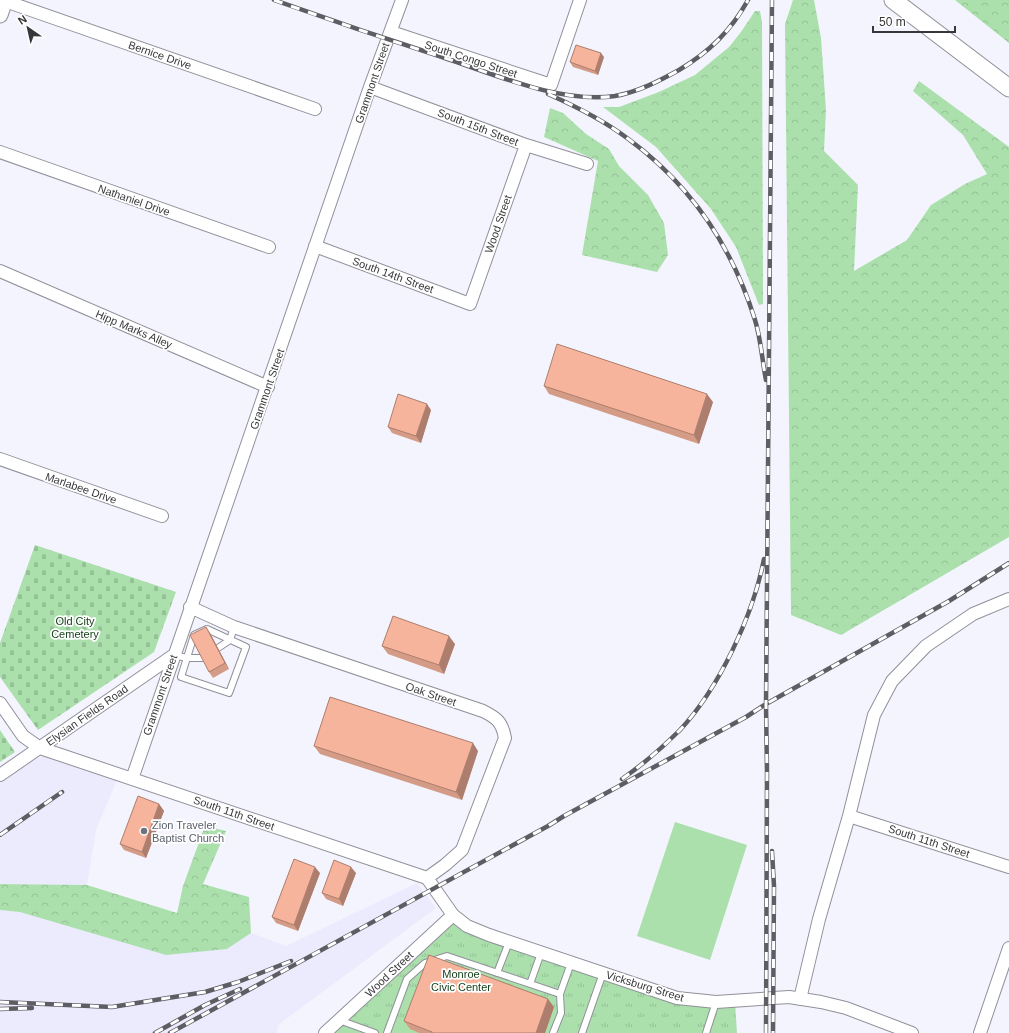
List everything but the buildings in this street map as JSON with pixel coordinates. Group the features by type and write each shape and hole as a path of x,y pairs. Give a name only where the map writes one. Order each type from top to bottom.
{"main road":[{"path":"894,0 1009,88"}],"street":[{"name":"Grammont Street","path":"132,779 370,87 402,0"},
{"name":"South Congo Street","path":"391,32 551,85 580,0"},
{"name":"Bernice Drive","path":"3,5 315,109"},
{"name":"South 15th Street","path":"370,87 526,145 587,164"},
{"name":"Wood Street","path":"470,304 526,145"},
{"name":"Nathaniel Drive","path":"0,152 269,247"},
{"name":"South 14th Street","path":"315,246 470,304"},
{"name":"Hipp Marks Alley","path":"0,271 268,387"},
{"name":"Marlabee Drive","path":"0,459 162,516"},
{"path":"800,999 819,919 849,816 874,715 892,681 926,646 973,614 1009,599"},
{"name":"Oak Street","path":"190,607 234,627 483,711 494,717 503,728 505,738 462,850 427,878"},
{"name":"Elysian Fields Road","path":"0,775 174,655"},
{"name":"South 11th Street","path":"0,703 23,736 40,748 427,878"},
{"name":"South 11th Street","path":"849,816 1009,867"},
{"name":"Vicksburg Street","path":"427,878 453,915 467,926 541,953 678,998 716,1002 790,997 846,1008 912,1033"},
{"name":"Wood Street","path":"325,1033 453,915"},
{"path":"980,1033 1009,948"}],"lane":[{"path":"218,648 230,640 234,627"},
{"path":"207,629 246,647 229,693 181,677 186,658 194,635 207,629"},
{"path":"174,655 186,658 203,658"},
{"path":"497,973 509,942"},
{"path":"530,984 541,953"},
{"path":"387,1033 407,979 426,963 447,956 560,994"},
{"path":"554,1033 561,1013 560,994 571,963"},
{"path":"582,1033 603,973"},
{"path":"706,1033 716,1002"},
{"path":"339,1020 375,1033"}],"shaded area":[{"path":"48,756 117,780 96,830 87,885 0,884 0,783 33,761 41,757"},
{"path":"417,883 436,908 278,1025 277,1033 0,1033 0,910 20,912 227,949 251,933 286,946"}],"green space":[{"path":"793,0 814,0 821,38 826,110 824,151 858,185 854,271 907,240 931,205 965,184 987,174 963,135 913,91 919,81 1009,147 1009,537 841,635 791,615 785,24"},
{"path":"955,0 1009,0 1009,43"},
{"path":"755,11 760,11 762,22 763,304 759,305 736,247 711,209 656,147 603,107 619,107 659,92 695,75 729,47"},
{"path":"550,108 563,113 586,134 609,149 619,166 648,195 664,223 668,255 657,272 582,255 598,161 544,137"},
{"name":"Old City Cemetery","path":"35,545 176,592 154,652 38,730 0,677 0,643"},
{"path":"0,730 15,752 0,762"},
{"path":"675,822 747,845 710,960 637,936"},
{"path":"205,826 226,831 203,884 249,897 251,933 227,949 166,955 20,912 0,910 0,884 87,885 177,913 183,886"},
{"name":"Monroe Civic Center","path":"453,915 467,926 677,998 735,1002 737,1033 325,1033"}],"railway":[{"path":"274,0 527,86 572,96 594,97 615,96 632,92 679,70 710,48 727,31 748,0"},
{"path":"766,1033 766,704 772,0"},
{"path":"548,94 608,125 650,156 689,196 706,218 721,242 745,293 757,327 766,380"},
{"path":"622,779 652,756 680,730 708,694 721,672 743,627 752,604 764,559"},
{"path":"170,1033 746,717 766,704 949,601 1009,563"},
{"path":"0,835 62,792"},
{"path":"772,851 774,886 773,1033"},
{"path":"0,1002 112,1007 205,992 238,982 291,961"},
{"path":"155,1033 205,1005 240,989"},
{"path":"0,1009 32,1008"}],"place":[{"name":"Zion Traveler Baptist Church","path":"144,831"}]}
